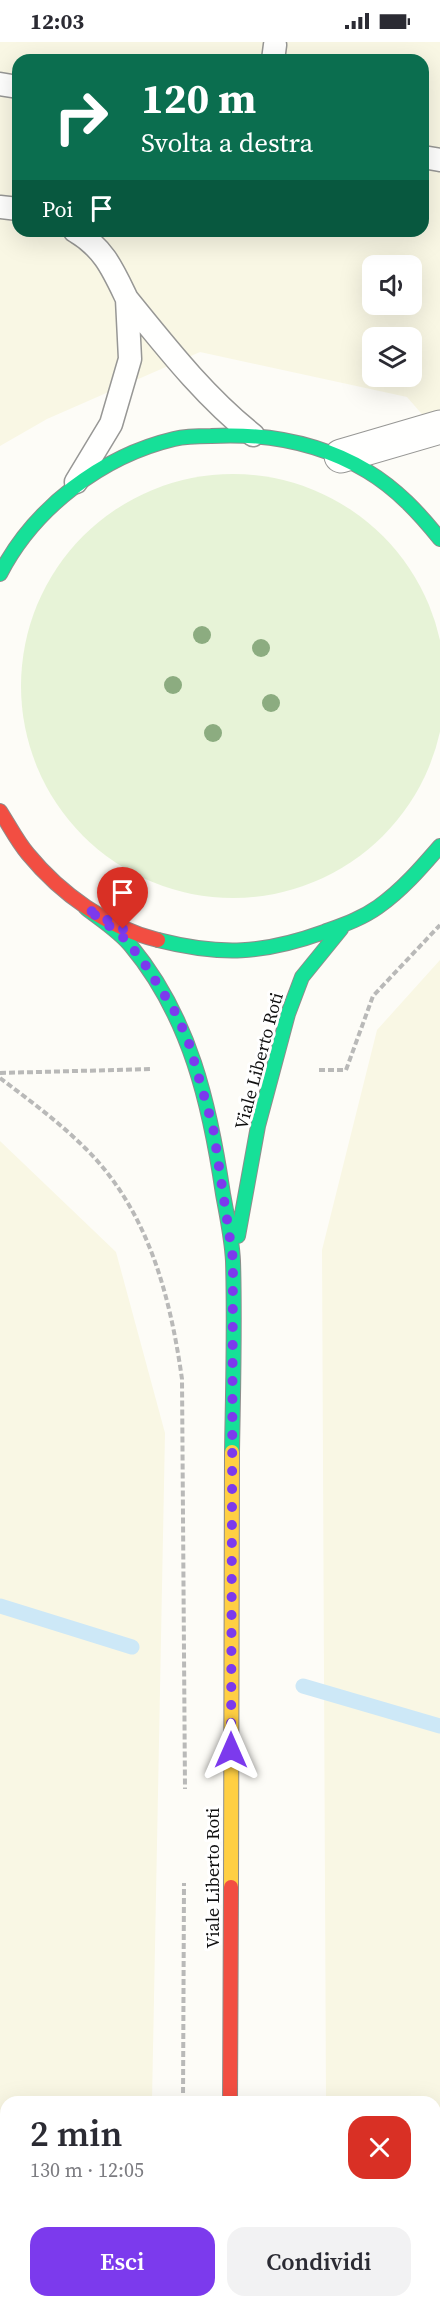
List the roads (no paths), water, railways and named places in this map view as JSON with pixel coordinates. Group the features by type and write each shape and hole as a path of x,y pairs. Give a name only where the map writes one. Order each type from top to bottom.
{"street":[{"path":"341,456 440,427"},
{"path":"0,574 5,562 33,524 74,486 123,457 176,439 232,433 287,439 341,456 389,485 430,524 440,539"},
{"path":"11,530 33,524"},
{"path":"0,811 13,836 44,873 86,908 123,929 170,945 218,952 268,950 315,938 366,915 410,880 440,846"},
{"name":"Viale Liberto Roti","path":"86,908 120,934 146,966 174,1010 188,1040 198,1068 213,1127 233,1259 230,2096"},
{"name":"Viale Liberto Roti","path":"233,1259 258,1126 288,1014 302,977 330,940 347,923"}],"lane":[{"path":"86,237 110,263 127,299 163,344 225,413 253,435"},
{"path":"74,486 111,424 130,359 127,299"}],"waterway":[{"path":"0,1606 132,1647"},
{"path":"303,1686 440,1726"}]}
